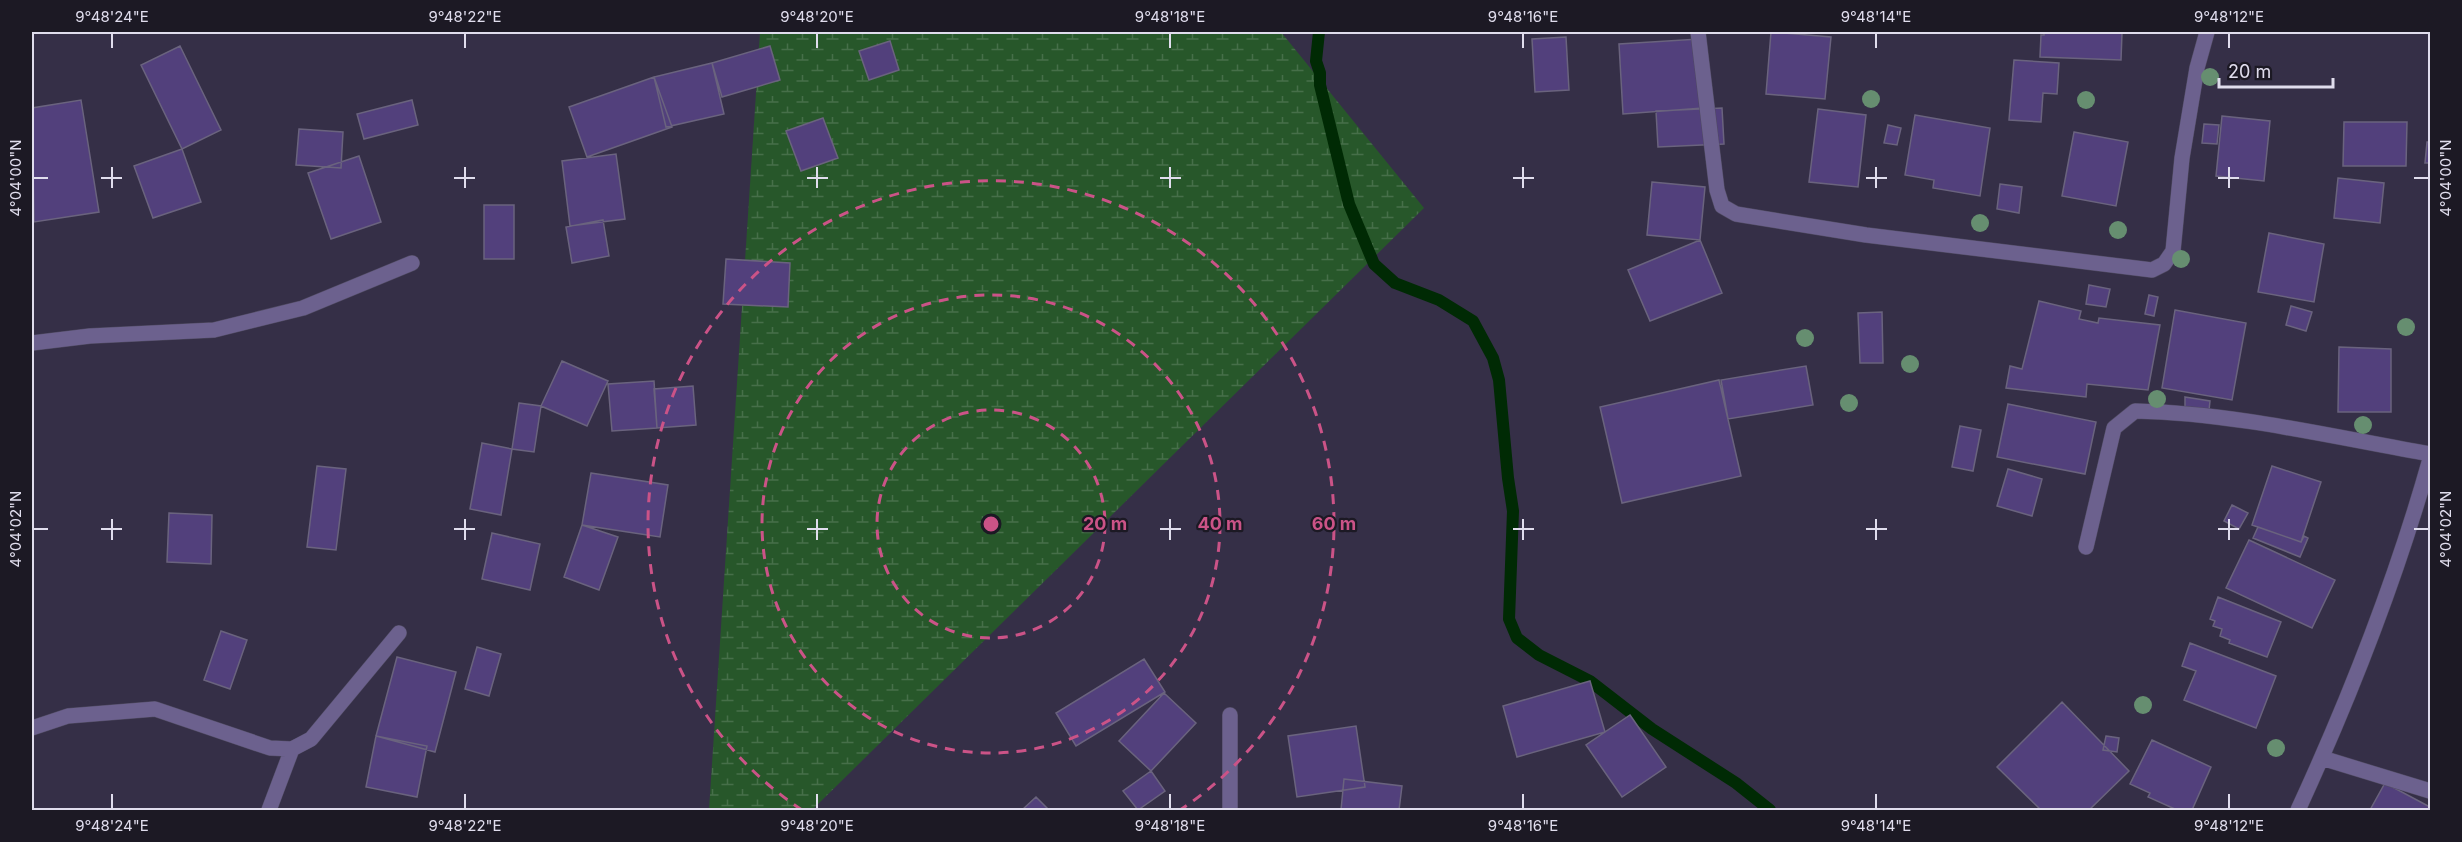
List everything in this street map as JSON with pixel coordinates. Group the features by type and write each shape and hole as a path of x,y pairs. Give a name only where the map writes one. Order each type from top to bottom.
{"street":[{"path":"1698,32 1717,190 1722,206 1736,214 1866,235 2152,270 2164,264 2173,250 2182,158 2198,68 2207,32"},
{"path":"32,343 90,336 214,330 303,308 412,262"},
{"path":"2086,547 2114,428 2134,411 2162,411 2275,426 2430,454"},
{"path":"2298,810 2341,717 2410,530 2430,459"},
{"path":"32,729 68,716 155,709 270,748 292,749 311,739 399,633"},
{"path":"1230,716 1230,810"},
{"path":"269,810 292,749"},
{"path":"2322,758 2430,791"}],"green space":[{"path":"760,32 1281,32 1424,208 812,810 709,810"}],"building":[{"path":"1771,32 1831,37 1825,99 1766,94"},
{"path":"2044,32 2126,32 2122,33 2121,60 2040,57 2041,35 2044,35"},
{"path":"1566,37 1569,90 1535,92 1532,39"},
{"path":"1699,39 1703,108 1623,114 1619,44"},
{"path":"890,41 899,70 869,80 859,51"},
{"path":"180,46 221,130 182,149 141,65"},
{"path":"770,46 780,80 722,97 712,63"},
{"path":"2014,60 2059,63 2057,94 2043,93 2041,122 2009,120"},
{"path":"712,63 724,114 666,127 654,77"},
{"path":"654,77 672,127 587,157 569,107"},
{"path":"81,100 99,212 34,222 32,108"},
{"path":"412,100 418,125 364,139 357,114"},
{"path":"1722,108 1724,144 1658,147 1656,111"},
{"path":"1818,109 1866,115 1858,187 1809,182"},
{"path":"1915,115 1990,128 1980,196 1933,188 1934,180 1905,175"},
{"path":"2222,116 2270,121 2264,181 2216,176"},
{"path":"823,118 838,158 801,171 786,131"},
{"path":"2344,122 2407,122 2406,166 2343,166"},
{"path":"2204,124 2219,125 2217,144 2202,143"},
{"path":"1888,125 1901,128 1897,145 1884,143"},
{"path":"299,129 343,132 341,168 296,165"},
{"path":"2074,132 2128,142 2116,206 2062,196"},
{"path":"2427,142 2430,142 2430,163 2425,163"},
{"path":"182,149 201,202 153,218 134,166"},
{"path":"616,154 625,219 570,226 562,161"},
{"path":"359,156 381,222 331,239 308,173"},
{"path":"2338,178 2384,183 2380,223 2334,218"},
{"path":"1652,182 1705,187 1700,240 1647,235"},
{"path":"2000,184 2022,187 2019,213 1997,209"},
{"path":"484,205 514,205 514,259 484,259"},
{"path":"603,220 609,256 572,263 566,227"},
{"path":"2269,233 2324,244 2314,302 2258,292"},
{"path":"1700,240 1722,293 1650,321 1628,270"},
{"path":"726,259 790,263 788,307 723,304"},
{"path":"2089,285 2110,289 2106,307 2086,304"},
{"path":"2149,295 2158,297 2154,316 2145,314"},
{"path":"2039,301 2081,311 2079,319 2098,323 2099,318 2160,325 2148,390 2087,384 2086,397 2006,388 2010,366 2022,369"},
{"path":"2291,306 2312,312 2306,331 2286,325"},
{"path":"2175,310 2246,323 2232,400 2162,388"},
{"path":"1882,312 1883,363 1860,363 1858,313"},
{"path":"2339,347 2391,349 2391,412 2338,412"},
{"path":"562,361 608,381 587,426 541,406"},
{"path":"1806,366 1813,405 1728,419 1721,380"},
{"path":"1719,380 1741,476 1622,503 1600,407"},
{"path":"654,381 657,428 612,431 608,384"},
{"path":"693,386 696,425 657,428 654,389"},
{"path":"2185,397 2210,401 2208,420 2185,415"},
{"path":"519,403 541,406 534,452 512,449"},
{"path":"2008,404 2096,422 2085,474 1997,457"},
{"path":"1960,426 1981,430 1973,471 1952,467"},
{"path":"482,443 512,449 501,515 470,509"},
{"path":"317,466 346,469 336,550 307,547"},
{"path":"2272,466 2321,482 2301,542 2252,525"},
{"path":"2008,469 2042,479 2032,516 1997,506"},
{"path":"591,473 668,485 660,537 582,525"},
{"path":"2232,505 2248,513 2239,529 2224,521"},
{"path":"169,513 212,515 211,564 167,562"},
{"path":"582,525 618,537 599,590 564,577"},
{"path":"2258,527 2301,542 2304,536 2308,538 2300,557 2253,538"},
{"path":"492,533 540,544 530,590 482,579"},
{"path":"2249,540 2335,580 2312,628 2226,588"},
{"path":"2218,597 2281,622 2267,657 2229,643 2230,640 2220,636 2222,629 2213,626 2215,621 2210,619"},
{"path":"221,631 247,640 230,689 204,680"},
{"path":"2190,643 2276,676 2256,728 2184,700 2196,671 2182,666"},
{"path":"477,647 501,654 489,696 465,689"},
{"path":"397,657 456,672 435,752 376,736"},
{"path":"1144,659 1165,692 1076,746 1056,713"},
{"path":"1590,681 1605,732 1517,757 1503,706"},
{"path":"1164,693 1196,723 1151,771 1119,741"},
{"path":"2062,702 2129,771 2089,810 2041,810 1997,767"},
{"path":"1630,715 1666,767 1622,797 1586,745"},
{"path":"1356,726 1365,787 1297,797 1288,736"},
{"path":"376,736 427,746 417,797 366,787"},
{"path":"2106,736 2119,738 2117,752 2103,750"},
{"path":"2152,740 2211,767 2192,810 2177,810 2148,797 2150,793 2130,784"},
{"path":"1151,771 1165,791 1138,810 1123,791"},
{"path":"1344,779 1402,786 1399,810 1341,810"},
{"path":"2385,783 2430,807 2430,810 2370,810"},
{"path":"1036,797 1049,810 1022,810"}],"waterway":[{"path":"1319,32 1316,61 1320,73 1320,85 1349,204 1374,264 1395,283 1439,300 1473,321 1493,358 1499,380 1513,511 1509,619 1517,638 1539,655 1590,681 1652,729 1736,783 1770,810"}]}
